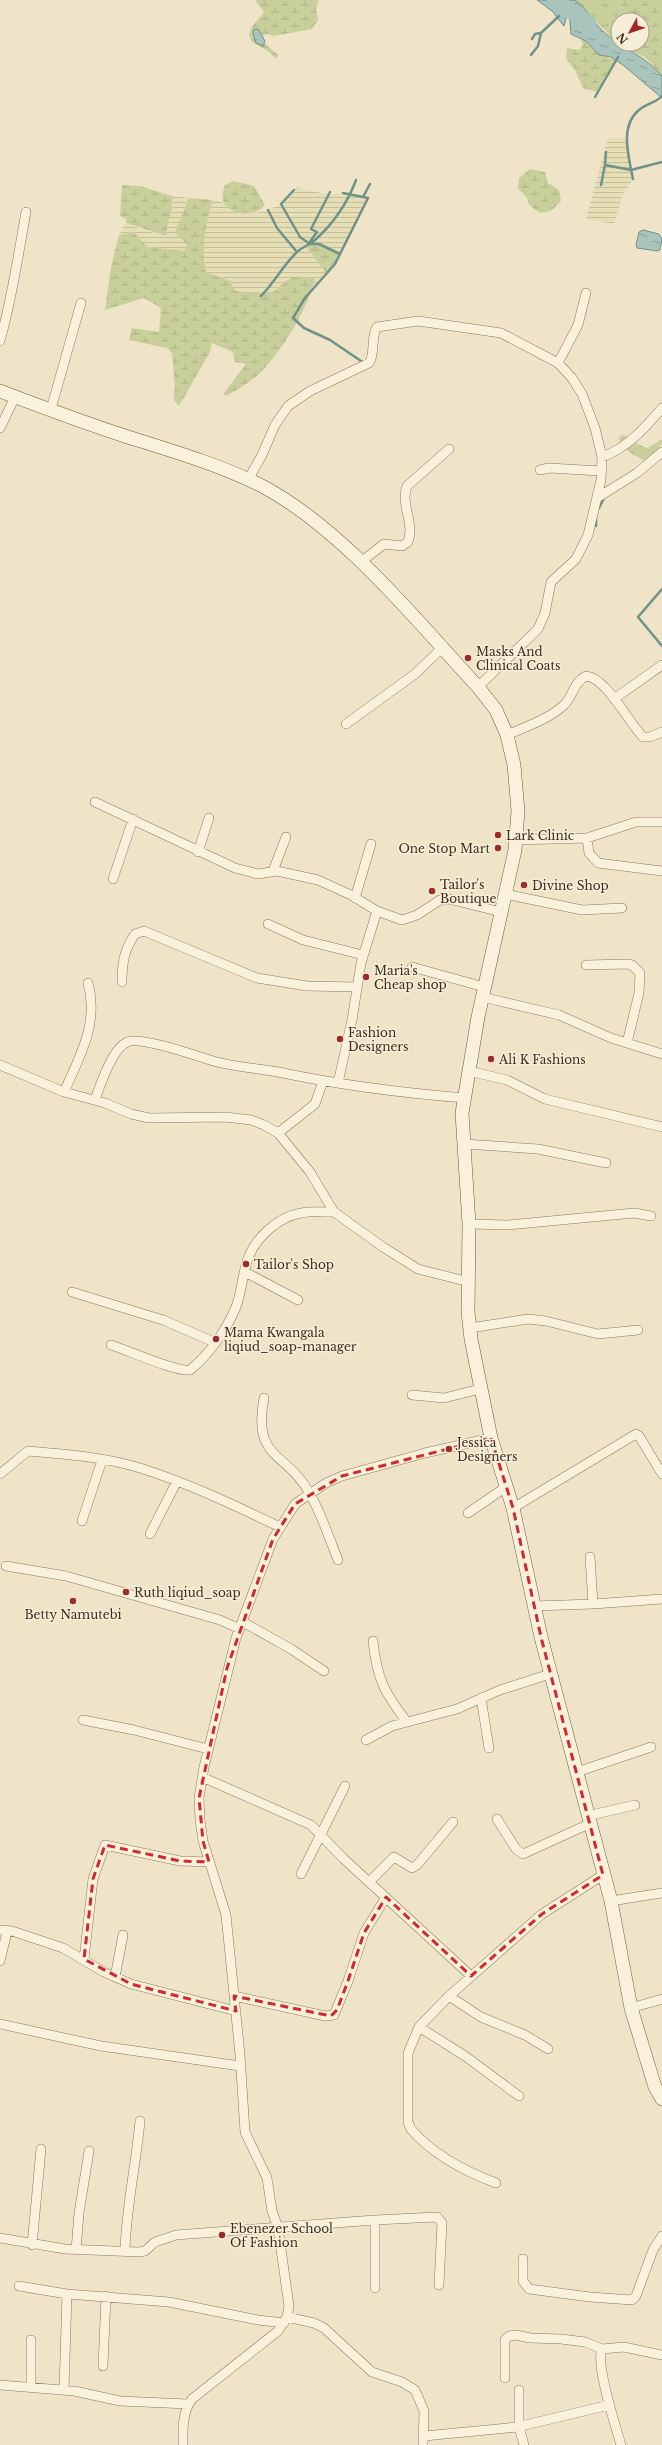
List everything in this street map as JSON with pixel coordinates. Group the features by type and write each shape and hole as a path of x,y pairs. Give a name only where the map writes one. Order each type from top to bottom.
{"street":[{"path":"0,341 13,293 14,273 26,212"},
{"path":"558,364 578,325 586,293"},
{"path":"51,409 81,303"},
{"path":"248,480 262,455 275,425 288,406 310,391 369,363 372,353 372,340 377,327 418,321 501,333 558,364 572,378 582,394 595,428 602,457 597,498 588,535 580,553 549,586 545,613 541,626 478,688"},
{"path":"0,391 181,454 248,480 280,497 310,519 361,562 478,688 496,710 507,735 517,788 516,840 506,894 483,992 462,1113 469,1224 470,1328 480,1389 491,1438 513,1508 550,1674 611,1901 631,2008 655,2087 662,2099"},
{"path":"0,428 15,397"},
{"path":"602,457 620,448 636,436 662,408"},
{"path":"361,562 384,544 402,546 408,542 411,530 404,494 406,486 449,449"},
{"path":"597,498 637,473 662,452"},
{"path":"540,470 549,468 601,471"},
{"path":"346,724 416,674 442,648"},
{"path":"614,699 662,665"},
{"path":"507,735 560,708 569,699 580,680 586,676 594,679 614,699 643,737 647,738 662,732"},
{"path":"95,802 133,819 198,852 248,872 263,874 273,871 318,880 355,898 377,911 402,920 417,915 434,902 449,899 501,912"},
{"path":"198,852 209,818"},
{"path":"113,879 133,819"},
{"path":"516,840 587,838 636,822 662,822"},
{"path":"273,871 286,837"},
{"path":"587,838 589,853 598,864 662,871"},
{"path":"355,898 371,844"},
{"path":"506,894 582,910 622,908"},
{"path":"338,1083 363,955 377,911"},
{"path":"268,924 303,940 363,955"},
{"path":"122,982 123,957 126,950 135,934 144,931 257,978 307,986 357,987"},
{"path":"586,965 627,964 632,965 640,973 639,994 627,1043"},
{"path":"412,967 483,992 559,1015 627,1043 662,1054"},
{"path":"64,1092 88,1038 90,992 88,982"},
{"path":"95,1099 116,1053 124,1044 133,1041 166,1047 237,1067 323,1081 465,1098"},
{"path":"0,1065 64,1092 95,1099 132,1114 149,1118 225,1117 258,1122 278,1133 310,1172 334,1212 382,1247 418,1269 469,1282"},
{"path":"469,1071 507,1080 545,1099 662,1127"},
{"path":"278,1133 315,1104 323,1081"},
{"path":"464,1144 538,1149 606,1164"},
{"path":"111,1345 147,1357 172,1368 185,1371 194,1366 214,1342 236,1306 254,1246 270,1228 283,1220 300,1213 334,1212"},
{"path":"469,1224 507,1225 634,1213 651,1216"},
{"path":"245,1272 298,1300"},
{"path":"72,1292 163,1320 214,1342"},
{"path":"470,1328 528,1319 546,1321 598,1334 638,1330"},
{"path":"412,1395 444,1398 480,1389"},
{"path":"264,1398 261,1428 267,1446 310,1493 338,1560"},
{"path":"513,1508 636,1434 639,1436 662,1474"},
{"path":"184,2445 183,2422 188,2404 210,2383 278,2331 285,2320 288,2299 278,2240 278,2228 272,2211 267,2178 245,2132 236,2011 224,1904 210,1862 200,1820 199,1798 202,1777 227,1668 241,1625 280,1527 295,1504 310,1493 342,1476 425,1453 491,1438"},
{"path":"0,1474 28,1451 102,1460 139,1468 213,1495 280,1527"},
{"path":"82,1521 102,1460"},
{"path":"150,1534 176,1482"},
{"path":"468,1513 506,1487"},
{"path":"590,1557 593,1604"},
{"path":"6,1566 66,1576 241,1625 291,1648 324,1671"},
{"path":"534,1606 593,1604 662,1599"},
{"path":"373,1641 379,1679 393,1703 407,1722"},
{"path":"366,1740 383,1730 457,1709 481,1698 550,1674"},
{"path":"481,1698 489,1748"},
{"path":"83,1720 134,1730 208,1749"},
{"path":"577,1772 651,1747"},
{"path":"202,1777 303,1820 311,1825 321,1837 471,1976"},
{"path":"301,1874 321,1837 345,1786"},
{"path":"497,1819 516,1849 523,1854 588,1820 635,1805"},
{"path":"370,1881 394,1857 412,1868 417,1866 453,1822"},
{"path":"84,1959 93,1879 105,1845 180,1861 210,1862"},
{"path":"496,2183 475,2175 443,2156 416,2135 408,2122 408,2053 419,2027 449,1996 542,1914 603,1875"},
{"path":"611,1901 662,1893"},
{"path":"234,1996 325,2016 334,2015 348,1981 364,1933 386,1897"},
{"path":"0,1961 3,1931 12,1931 39,1940 84,1959 115,1977 131,1984 236,2011"},
{"path":"115,1977 123,1935"},
{"path":"449,1996 481,2017 525,2035 548,2049"},
{"path":"631,2008 662,1999"},
{"path":"0,2024 101,2046 240,2066"},
{"path":"419,2027 465,2056 519,2096"},
{"path":"125,2251 126,2224 136,2167 140,2121"},
{"path":"32,2245 41,2149"},
{"path":"76,2250 79,2213 89,2151"},
{"path":"0,2238 32,2245 76,2250 145,2251 154,2242 176,2235 375,2220 437,2217 441,2219 439,2285"},
{"path":"375,2220 375,2288"},
{"path":"524,2259 523,2281 529,2289 590,2297 632,2300 636,2296 653,2250 662,2236"},
{"path":"19,2286 67,2294 170,2302 258,2320 285,2320 314,2323 324,2328 372,2372 402,2382 415,2390 424,2411 424,2440 519,2427 609,2405"},
{"path":"64,2390 67,2294"},
{"path":"103,2366 106,2296"},
{"path":"504,2378 505,2340 509,2336 516,2335 530,2338 585,2342 602,2348 624,2347 662,2356"},
{"path":"31,2340 31,2386"},
{"path":"602,2348 602,2368 609,2405 621,2445"},
{"path":"0,2385 31,2386 64,2390 120,2401 188,2404"},
{"path":"519,2390 519,2427 524,2445"}],"highlighted area":[{"path":"491,1438 513,1508 541,1637 603,1875 542,1914 471,1976 386,1897 364,1933 337,2010 331,2016 234,1996 236,2011 131,1984 84,1959 93,1879 105,1845 180,1861 209,1862 203,1841 199,1798 227,1668 273,1539 295,1504 342,1476"}],"shaded area":[{"path":"608,138 626,138 633,179 623,195 614,224 586,219"},
{"path":"297,187 321,193 357,195 368,198 341,254 319,244 306,246 326,273 312,288 315,279 289,278 272,293 240,290 235,291 231,281 206,272 202,242 205,221 213,200 224,203 234,211 246,215 268,210 281,204"},
{"path":"172,196 189,198 175,232 187,245 184,251 148,247 133,232 119,235 126,223 143,230 165,236 168,216 173,205"}],"green space":[{"path":"255,0 319,0 316,9 318,20 312,29 274,36 265,34 263,36 262,33 263,46 264,43 278,55 276,59 268,51 252,42 249,35 251,28 264,12"},
{"path":"575,0 619,0 621,5 619,12 610,12 610,36"},
{"path":"619,0 662,0 662,76 646,58 635,52 650,52 650,12 619,12 621,5"},
{"path":"580,38 586,41 599,55 616,60 598,92 583,88 575,70 566,59 567,48 580,50 583,44"},
{"path":"530,169 545,172 548,183 559,190 561,201 551,211 540,213 529,205 527,198 518,188 519,178"},
{"path":"234,181 254,186 265,205 256,212 244,214 228,208 223,201 222,196 225,185"},
{"path":"122,185 140,186 172,196 172,205 166,236 126,223 126,219 120,216"},
{"path":"189,198 213,200 205,234 205,268 206,272 231,281 235,291 272,293 291,278 307,277 315,279 306,304 294,328 270,362 257,376 226,396 224,393 246,364 235,362 233,352 212,343 210,352 179,406 173,398 175,388 172,353 167,348 129,340 132,328 159,332 161,308 144,298 105,310 111,267 119,235 133,232 148,247 184,251 187,245 175,232"},
{"path":"310,244 319,244 341,254 335,264 326,273 306,246"},
{"path":"622,435 648,448 662,439 662,443 649,464 624,447 619,438"}],"water":[{"path":"537,0 575,0 610,37 610,52 632,52 648,63 662,76 662,98 623,65 611,57 599,55 586,41 571,34 569,7 564,26 552,11"},
{"path":"254,29 258,29 265,41 263,46 256,43 253,34"},
{"path":"643,230 659,234 662,239 660,250 657,251 637,248 636,245 639,232"}],"waterway":[{"path":"555,0 588,23"},
{"path":"531,55 538,46 541,33 559,16"},
{"path":"532,39 535,34 540,33"},
{"path":"595,97 618,57"},
{"path":"633,179 627,143 629,125 639,110 662,96"},
{"path":"606,152 605,165 631,170 662,162"},
{"path":"601,185 605,165"},
{"path":"261,296 295,254 315,240 334,220 344,205 356,180"},
{"path":"363,197 370,184"},
{"path":"294,190 281,204 300,237 310,244 319,244 340,254"},
{"path":"309,243 317,232 311,229 330,192"},
{"path":"343,193 368,198 335,264 305,298 293,318 304,328 330,340 361,361"},
{"path":"268,210 277,228 297,252"},
{"path":"599,508 604,498"},
{"path":"596,519 596,526"},
{"path":"662,589 638,617 662,646"}],"place":[{"name":"Masks And Clinical Coats","path":"468,658"},
{"name":"Lark Clinic","path":"498,835"},
{"name":"One Stop Mart","path":"498,848"},
{"name":"Divine Shop","path":"524,885"},
{"name":"Tailor's Boutique","path":"432,891"},
{"name":"Maria's Cheap shop","path":"366,977"},
{"name":"Fashion Designers","path":"340,1039"},
{"name":"Ali K Fashions","path":"491,1059"},
{"name":"Tailor's Shop","path":"246,1264"},
{"name":"Mama Kwangala liqiud_soap-manager","path":"216,1339"},
{"name":"Jessica Designers","path":"449,1449"},
{"name":"Ruth liqiud_soap","path":"126,1592"},
{"name":"Betty Namutebi","path":"73,1601"},
{"name":"Ebenezer School Of Fashion","path":"222,2235"}]}
